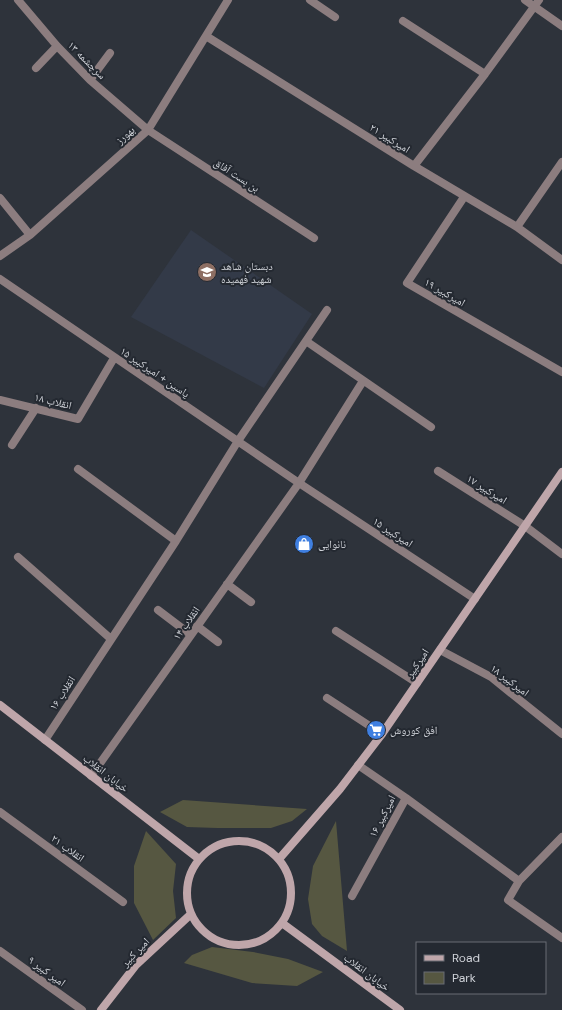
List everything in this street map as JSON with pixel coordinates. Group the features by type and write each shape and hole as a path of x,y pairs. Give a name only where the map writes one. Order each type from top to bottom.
{"main road":[{"name":"امیرکبیر","path":"279,859 340,790 382,734 562,472"},
{"name":"خیابان انقلاب","path":"0,705 199,859"},
{"path":"230,841 248,841 265,847 279,859 290,879 291,902 282,923 266,938 245,945 223,943 204,932 191,914 186,895 189,876 199,859 213,847 230,841"},
{"name":"امیر کبیر","path":"101,1010 136,965 191,914"},
{"name":"خیابان انقلاب","path":"282,923 400,1010"}],"street":[{"name":"سرچشمه ۱۳","path":"18,0 57,46 90,80 148,130"},
{"path":"310,0 334,17"},
{"path":"525,0 537,3 562,26"},
{"name":"بهورز","path":"0,256 30,235 148,130 206,36 225,1"},
{"path":"414,166 485,74 537,3"},
{"path":"402,21 485,74"},
{"name":"امیرکبیر ۲۱","path":"206,36 464,197 517,227 562,260"},
{"path":"36,68 57,46"},
{"path":"90,80 110,53"},
{"name":"بن بست آفاق","path":"148,130 314,238"},
{"path":"517,227 562,162"},
{"name":"امیرکبیر ۱۹","path":"464,197 407,282 562,372"},
{"path":"0,198 30,235"},
{"name":"یاسین + امیرکبیر ۱۵","path":"0,279 299,483"},
{"name":"انقلاب ۱۶","path":"45,740 176,541 238,442 327,310"},
{"path":"306,341 431,427"},
{"name":"انقلاب ۱۸","path":"0,400 78,419 114,358"},
{"name":"انقلاب ۱۴","path":"91,776 299,483 363,381"},
{"path":"12,445 36,408"},
{"path":"78,469 176,541"},
{"name":"امیرکبیر ۱۷","path":"438,471 525,526 562,554"},
{"name":"امیرکبیر ۱۵","path":"299,483 475,599"},
{"path":"18,557 111,639"},
{"path":"227,584 251,602"},
{"path":"158,610 191,635"},
{"path":"197,626 218,642"},
{"path":"336,631 417,683"},
{"name":"امیرکبیر ۱۸","path":"440,650 491,677 562,734"},
{"path":"327,698 382,734"},
{"name":"امیرکبیر ۱۶","path":"352,896 406,798 358,765"},
{"path":"406,798 519,881"},
{"name":"انقلاب ۲۱","path":"0,812 123,902"},
{"path":"562,837 519,881 508,900 562,938"},
{"name":"امیر کبیر ۹","path":"0,951 82,1010"}],"shaded area":[{"name":"دبستان شاهد شهید فهمیده","path":"191,230 312,314 264,388 131,317"}],"green space":[{"path":"183,800 307,809 292,821 271,828 187,827 160,812"},
{"path":"336,821 347,951 322,936 312,924 308,899 313,866"},
{"path":"146,831 176,864 173,891 176,918 153,940 134,903 134,866"},
{"path":"212,947 253,952 288,959 323,972 297,986 252,983 184,963 192,955"}],"place":[{"name":"دبستان شاهد شهید فهمیده","path":"207,272"},
{"name":"نانوایی","path":"304,544"},
{"name":"افق کوروش","path":"376,730"}]}
